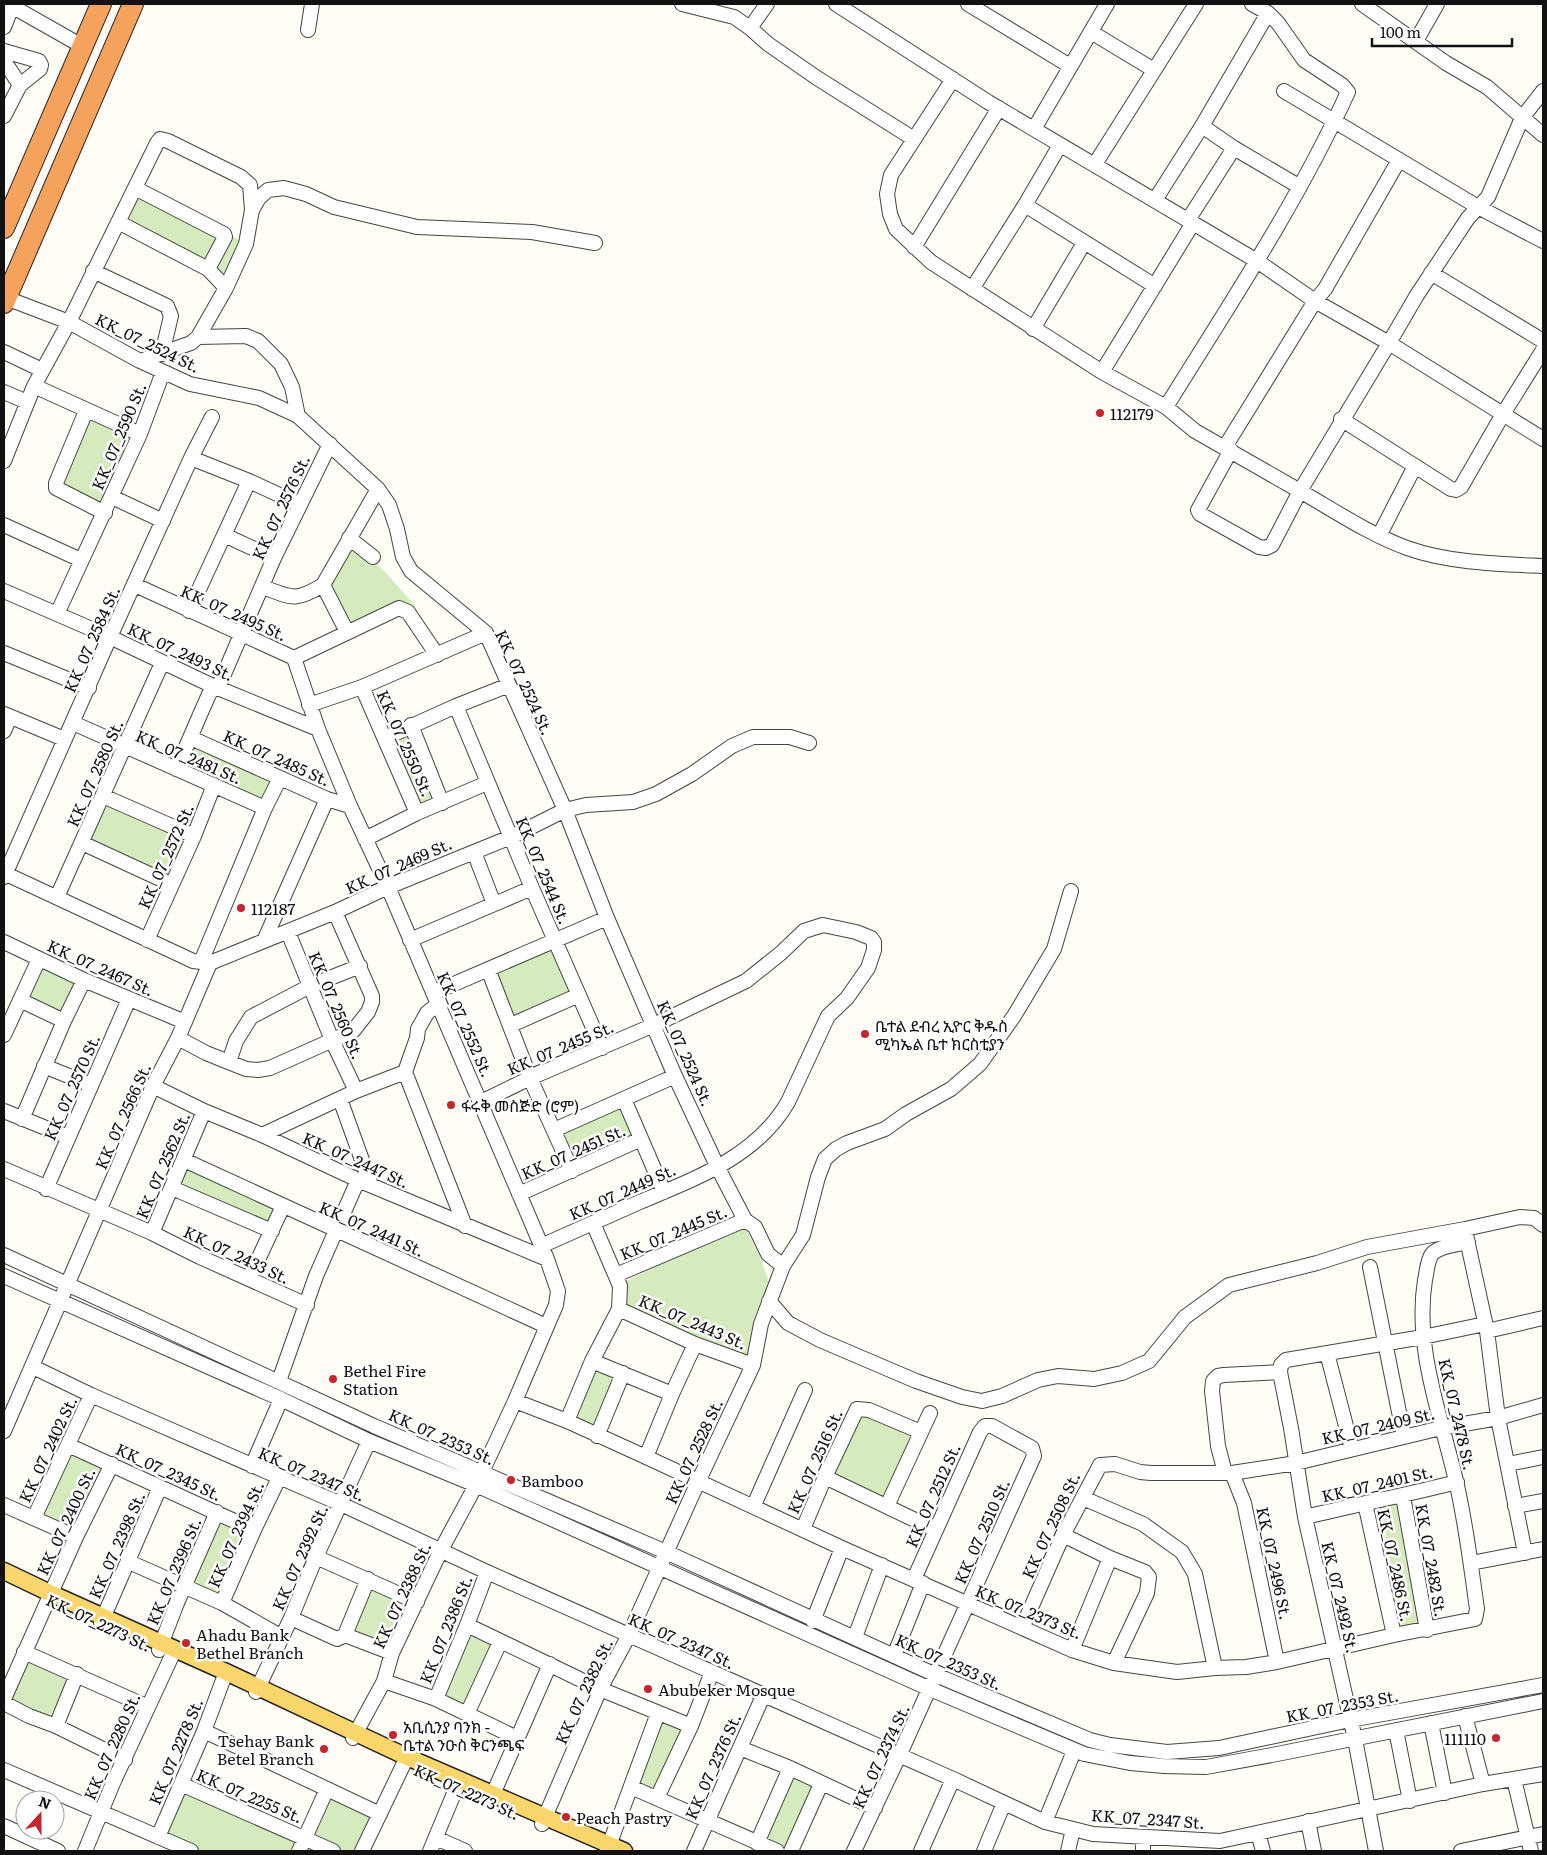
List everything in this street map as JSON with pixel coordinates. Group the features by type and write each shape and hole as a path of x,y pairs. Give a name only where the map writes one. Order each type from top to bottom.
{"highway":[{"path":"4,228 101,4"},
{"path":"5,300 133,4"}],"main road":[{"path":"4,1571 49,1596"},
{"name":"KK_07_2273 St.","path":"4,1577 225,1675 405,1760 607,1849 624,1851"}],"street":[{"path":"4,27 11,4 82,46"},
{"path":"308,30 312,4"},
{"path":"682,4 734,17 768,44 817,78 914,139"},
{"path":"750,28 767,4"},
{"path":"836,4 999,108 1257,261 1315,301 1389,343 1543,439"},
{"path":"968,4 1070,66"},
{"path":"1095,164 1196,4"},
{"path":"1166,407 1257,261 1300,187 1348,92 1347,89 1304,60 1278,23 1268,13 1252,4"},
{"path":"1362,4 1446,63 1487,87 1543,135"},
{"path":"1416,41 1437,4"},
{"path":"1034,129 1105,5"},
{"path":"1155,200 1202,126 1268,13"},
{"path":"1091,32 1154,70"},
{"path":"4,51 39,61 41,65 40,69 20,85 4,116"},
{"path":"4,61 20,85"},
{"path":"953,79 891,175 887,194 890,214 896,229 930,262 1102,372 1166,407 1195,431 1228,448 1380,536 1409,548 1449,558 1543,566"},
{"path":"1284,91 1478,207 1543,241"},
{"path":"1400,160 1325,289 1315,301 1228,448 1198,510 1200,514 1259,547 1266,548 1272,545 1341,419 1431,273 1468,218 1488,197 1522,118 1543,91"},
{"path":"914,247 999,108"},
{"path":"1202,126 1234,148 1300,187"},
{"path":"4,461 9,432 69,322 160,139 168,141 242,177 250,185 252,210 246,244 226,288 198,337 191,342 162,354 140,361"},
{"path":"972,289 1060,145"},
{"path":"1102,372 1155,286 1190,221 1234,148"},
{"path":"135,188 224,234 208,269"},
{"path":"252,210 259,198 268,190 284,188 306,194 334,207 417,227 532,232 595,243"},
{"path":"1025,205 1155,286"},
{"path":"118,222 208,269 226,288"},
{"path":"1034,329 1084,243"},
{"path":"93,271 167,306 171,316 162,354"},
{"path":"1431,273 1543,341"},
{"name":"KK_07_2524 St.","path":"5,300 69,322 140,361 190,384 259,398 298,416 378,489 389,505 403,557 410,571 486,633 565,810 607,918 675,1076 718,1168 745,1220 755,1227 768,1254 783,1266"},
{"path":"198,337 246,336 258,341 281,364 292,387 298,416"},
{"path":"1341,419 1451,489 1456,490 1461,488 1503,414 1543,350"},
{"path":"4,352 42,370"},
{"name":"KK_07_2590 St.","path":"57,614 140,434 163,372"},
{"path":"34,386 140,434"},
{"path":"4,392 27,402"},
{"name":"KK_07_2590 St.","path":"86,411 56,483 56,488 105,513"},
{"name":"KK_07_2584 St.","path":"4,875 191,458 212,417"},
{"name":"KK_07_2576 St.","path":"176,769 192,738 200,713 216,687 242,634 299,504 330,444"},
{"path":"191,458 249,481 299,504"},
{"path":"1380,536 1415,466"},
{"path":"189,611 249,481"},
{"path":"347,632 323,584 378,489"},
{"path":"112,497 163,521"},
{"path":"4,525 81,560"},
{"path":"224,535 274,558"},
{"path":"349,538 373,557"},
{"path":"1523,565 1543,576"},
{"name":"KK_07_2576 St.","path":"262,587 290,598 308,594 323,584"},
{"name":"KK_07_2495 St.","path":"135,586 294,658 399,608 403,608 408,612 438,655"},
{"name":"KK_07_2493 St.","path":"4,591 110,637 216,687 318,729"},
{"path":"309,705 362,687 486,633"},
{"path":"4,653 89,688"},
{"name":"KK_07_2552 St.","path":"294,658 318,729 350,806 388,887 481,1102 547,1259 558,1291 556,1305 515,1401 478,1479"},
{"name":"KK_07_2580 St.","path":"57,897 162,663"},
{"path":"385,738 411,725 509,685"},
{"name":"KK_07_2550 St.","path":"362,687 417,813"},
{"name":"KK_07_2544 St.","path":"456,706 487,783 602,1048"},
{"path":"4,731 7,716 64,739"},
{"name":"KK_07_2481 St.","path":"73,723 125,748 265,808"},
{"path":"411,725 442,803"},
{"name":"KK_07_2469 St.","path":"206,963 288,932 388,887 512,837 565,810 586,805 633,802 656,794 692,774 732,746 753,737 790,737 809,742"},
{"name":"KK_07_2485 St.","path":"192,738 326,799 350,806"},
{"name":"KK_07_2566 St.","path":"4,1431 153,1086 185,1022 265,808 280,778"},
{"path":"365,839 417,813 487,783"},
{"name":"KK_07_2572 St.","path":"147,940 194,836 214,785"},
{"path":"102,796 194,836"},
{"path":"264,941 326,799"},
{"path":"82,842 171,884"},
{"path":"474,852 494,904"},
{"path":"4,875 57,897 193,961 206,963"},
{"path":"410,940 532,888"},
{"name":"KK_07_2528 St.","path":"666,1552 753,1365 760,1324 783,1266 803,1235 818,1177 825,1159 836,1149 885,1129 906,1114 951,1089 980,1064 1014,1016 1054,949 1071,891"},
{"path":"178,1038 246,1069 258,1070 270,1068 353,1031 362,1022 372,1002 372,996 335,912"},
{"path":"465,1226 405,1072 417,1038 418,1029 435,998 488,969 607,918"},
{"name":"KK_07_2455 St.","path":"481,1102 530,1078 654,1025 746,981 781,953 804,931 823,925 856,932 871,938 874,942 874,950 868,968 847,998 828,1016 780,1115 762,1136 718,1168"},
{"name":"KK_07_2560 St.","path":"288,932 332,1040 356,1091"},
{"name":"KK_07_2467 St.","path":"4,942 84,980 185,1022"},
{"path":"4,1035 39,959"},
{"path":"229,1062 236,1041 251,1017 310,986 360,966"},
{"path":"488,969 530,1078 572,1171"},
{"path":"22,1119 64,1021 84,980"},
{"path":"510,1025 579,995"},
{"name":"KK_07_2570 St.","path":"46,1189 129,999"},
{"path":"20,1000 64,1021"},
{"path":"44,1066 91,1085"},
{"path":"262,1135 356,1091 405,1072"},
{"path":"554,1130 675,1076"},
{"name":"KK_07_2447 St.","path":"153,1086 204,1111 262,1135 364,1182 547,1259"},
{"path":"278,1381 316,1276 335,1230 364,1182 340,1099"},
{"path":"624,1099 664,1192"},
{"path":"4,1111 68,1137"},
{"name":"KK_07_2562 St.","path":"152,1233 204,1111"},
{"name":"KK_07_2451 St.","path":"519,1194 641,1139"},
{"name":"KK_07_2441 St.","path":"184,1160 546,1326"},
{"name":"KK_07_2449 St.","path":"541,1246 718,1168"},
{"path":"4,1169 46,1189 99,1210"},
{"path":"172,1188 272,1231"},
{"path":"249,1279 283,1206"},
{"name":"KK_07_2433 St.","path":"99,1210 307,1305"},
{"path":"769,1301 788,1323 820,1340 916,1381 962,1397 982,1401 1002,1396 1038,1380 1058,1376 1094,1378 1122,1373 1140,1365 1149,1360 1185,1317 1229,1285 1317,1263 1367,1247 1466,1235 1520,1216 1538,1221"},
{"name":"KK_07_2445 St.","path":"616,1276 745,1220"},
{"path":"566,1421 592,1361 619,1309 620,1286 593,1223"},
{"path":"1466,1235 1486,1328 1498,1418 1525,1553"},
{"name":"KK_07_2478 St.","path":"1466,1235 1433,1254 1428,1266 1424,1288 1423,1337 1442,1428 1457,1482 1478,1609 1475,1619"},
{"name":"KK_07_2353 St.","path":"4,1255 374,1426 659,1568 1074,1752 1130,1763 1164,1766 1206,1766 1355,1739 1543,1701"},
{"path":"1370,1267 1404,1437"},
{"name":"KK_07_2353 St.","path":"4,1276 281,1399 369,1441 478,1479 666,1552 813,1621 855,1637 936,1675 1082,1738 1110,1745 1158,1751 1219,1748 1350,1720 1543,1685"},
{"name":"KK_07_2443 St.","path":"619,1309 695,1344 753,1365"},
{"path":"1280,1372 1281,1365 1286,1360 1543,1318"},
{"path":"646,1457 695,1344"},
{"path":"1327,1353 1352,1449"},
{"path":"592,1361 672,1394"},
{"name":"KK_07_2347 St.","path":"33,1367 92,1396 341,1504 487,1572 1046,1822 1143,1844 1221,1846 1258,1833 1308,1821 1410,1801 1483,1784 1543,1774"},
{"name":"KK_07_2492 St.","path":"1280,1372 1304,1517 1355,1739 1376,1851"},
{"name":"KK_07_2496 St.","path":"1277,1662 1244,1503 1228,1473 1216,1432 1212,1391 1213,1381 1218,1376 1280,1372"},
{"path":"597,1436 623,1373"},
{"path":"754,1505 805,1390"},
{"path":"296,1406 302,1392"},
{"name":"KK_07_2402 St.","path":"34,1518 92,1396"},
{"path":"252,1466 281,1399"},
{"name":"KK_07_2373 St.","path":"515,1401 566,1421 698,1482 754,1505 842,1548 1072,1650 1114,1663 1177,1672 1246,1667 1335,1650 1394,1635 1475,1619"},
{"name":"KK_07_2409 St.","path":"1228,1473 1296,1463 1442,1428 1498,1418 1543,1405"},
{"name":"KK_07_2516 St.","path":"803,1529 857,1409 869,1410 921,1432"},
{"path":"887,1506 930,1413"},
{"name":"KK_07_2512 St.","path":"894,1656 936,1530 980,1432 985,1426"},
{"name":"KK_07_2510 St.","path":"936,1675 1034,1456 1032,1448 1026,1444 992,1426 985,1426"},
{"name":"KK_07_2392 St.","path":"257,1690 369,1441"},
{"name":"KK_07_2345 St.","path":"68,1445 254,1530"},
{"path":"1508,1464 1543,1457"},
{"name":"KK_07_2400 St.","path":"4,1699 76,1537 112,1464"},
{"name":"KK_07_2508 St.","path":"1022,1628 1063,1535 1100,1465 1115,1464 1140,1472 1151,1473 1228,1473"},
{"path":"825,1477 936,1530"},
{"name":"KK_07_2394 St.","path":"222,1603 279,1478"},
{"name":"KK_07_2388 St.","path":"354,1735 384,1681 392,1653 441,1550 478,1479"},
{"name":"KK_07_2401 St.","path":"1304,1517 1403,1496 1457,1482"},
{"name":"KK_07_2398 St.","path":"102,1620 129,1562 160,1487"},
{"name":"KK_07_2482 St.","path":"1403,1496 1427,1630"},
{"path":"1083,1498 1143,1524 1182,1552 1195,1574 1214,1668"},
{"path":"1515,1506 1543,1501"},
{"name":"KK_07_2486 St.","path":"1365,1503 1394,1635"},
{"path":"4,1505 76,1537"},
{"name":"KK_07_2396 St.","path":"167,1650 184,1587 217,1512"},
{"path":"1063,1535 1144,1572 1149,1577 1146,1593 1114,1663"},
{"path":"813,1621 842,1548"},
{"path":"1471,1563 1543,1549"},
{"name":"KK_07_2382 St.","path":"544,1821 600,1689 629,1635 666,1552"},
{"path":"316,1557 417,1602"},
{"path":"1072,1650 1110,1558"},
{"path":"129,1562 222,1603 282,1636"},
{"path":"855,1637 882,1565"},
{"name":"KK_07_2386 St.","path":"436,1699 487,1572"},
{"path":"291,1618 337,1639 345,1635 368,1579"},
{"path":"467,1625 600,1689 690,1726"},
{"path":"345,1635 392,1653"},
{"path":"467,1714 500,1642"},
{"name":"KK_07_2280 St.","path":"85,1851 148,1707 167,1650"},
{"path":"24,1652 148,1707"},
{"path":"491,1798 550,1664"},
{"path":"657,1798 712,1672"},
{"path":"56,1726 77,1674"},
{"name":"KK_07_2278 St.","path":"158,1837 204,1731 225,1675"},
{"name":"KK_07_2374 St.","path":"854,1851 900,1756 936,1675"},
{"path":"384,1681 436,1699 517,1738"},
{"name":"KK_07_2376 St.","path":"694,1851 764,1696"},
{"path":"4,1703 28,1716 56,1726 125,1760"},
{"path":"607,1849 658,1713"},
{"path":"1465,1716 1483,1784"},
{"path":"1431,1723 1445,1793"},
{"path":"1396,1730 1410,1801"},
{"path":"204,1731 380,1814"},
{"path":"740,1748 790,1768 820,1784 875,1808"},
{"path":"1046,1822 1074,1752"},
{"path":"362,1851 405,1760"},
{"path":"757,1843 790,1768"},
{"path":"4,1770 191,1851"},
{"path":"921,1851 953,1779"},
{"path":"1514,1779 1531,1851"},
{"path":"458,1782 433,1845 465,1851"},
{"name":"KK_07_2255 St.","path":"181,1784 333,1851"},
{"path":"791,1851 820,1784"},
{"path":"631,1787 777,1851"},
{"path":"298,1851 327,1789"},
{"path":"984,1851 1004,1803"},
{"path":"1308,1821 1314,1851"},
{"path":"4,1826 58,1851"},
{"path":"1068,1851 1073,1829"},
{"path":"1258,1833 1263,1851"},
{"path":"1468,1850 1543,1834"}],"green space":[{"path":"136,187 249,245 230,281 118,222"},
{"path":"86,411 140,434 105,513 59,491"},
{"path":"349,538 389,576 416,607 347,632 323,585"},
{"path":"411,725 442,803 417,813 385,738"},
{"path":"191,738 280,778 265,808 176,769"},
{"path":"103,796 193,836 171,884 82,843"},
{"path":"555,941 579,995 511,1025 488,969"},
{"path":"39,959 84,980 64,1021 20,1000"},
{"path":"624,1099 641,1139 572,1171 554,1130"},
{"path":"184,1160 283,1206 272,1231 172,1188"},
{"path":"744,1225 759,1254 772,1290 754,1371 622,1315 624,1282"},
{"path":"592,1361 623,1373 597,1436 567,1421"},
{"path":"857,1409 921,1432 887,1506 825,1477"},
{"path":"68,1445 112,1464 76,1537 34,1518"},
{"path":"1403,1496 1427,1630 1394,1635 1365,1503"},
{"path":"217,1512 254,1530 222,1603 184,1587"},
{"path":"368,1579 417,1602 392,1653 345,1635"},
{"path":"467,1625 500,1642 467,1714 436,1699"},
{"path":"24,1652 77,1674 56,1726 4,1699"},
{"path":"658,1713 691,1726 657,1798 631,1787"},
{"path":"790,1768 821,1784 791,1851 777,1851 757,1843"},
{"path":"181,1784 304,1838 327,1789 380,1814 362,1851 333,1851 305,1838 299,1851 191,1851 158,1837"}],"place":[{"name":"112179","path":"1100,413"},
{"name":"112187","path":"241,908"},
{"name":"ቤተል ደብረ ኢዮር ቅዱስ ሚካኤል ቤተ ክርስቲያን","path":"865,1034"},
{"name":"ፋሩቅ መስጅድ (ሮም)","path":"451,1105"},
{"name":"Bethel Fire Station","path":"333,1379"},
{"name":"Bamboo","path":"511,1480"},
{"name":"Ahadu Bank Bethel Branch","path":"186,1643"},
{"name":"Abubeker Mosque","path":"648,1689"},
{"name":"አቢሲንያ ባንክ - ቤተል ንዑስ ቅርንጫፍ","path":"393,1735"},
{"name":"111110","path":"1496,1738"},
{"name":"Tsehay Bank Betel Branch","path":"324,1749"},
{"name":"Peach Pastry","path":"566,1817"}]}
